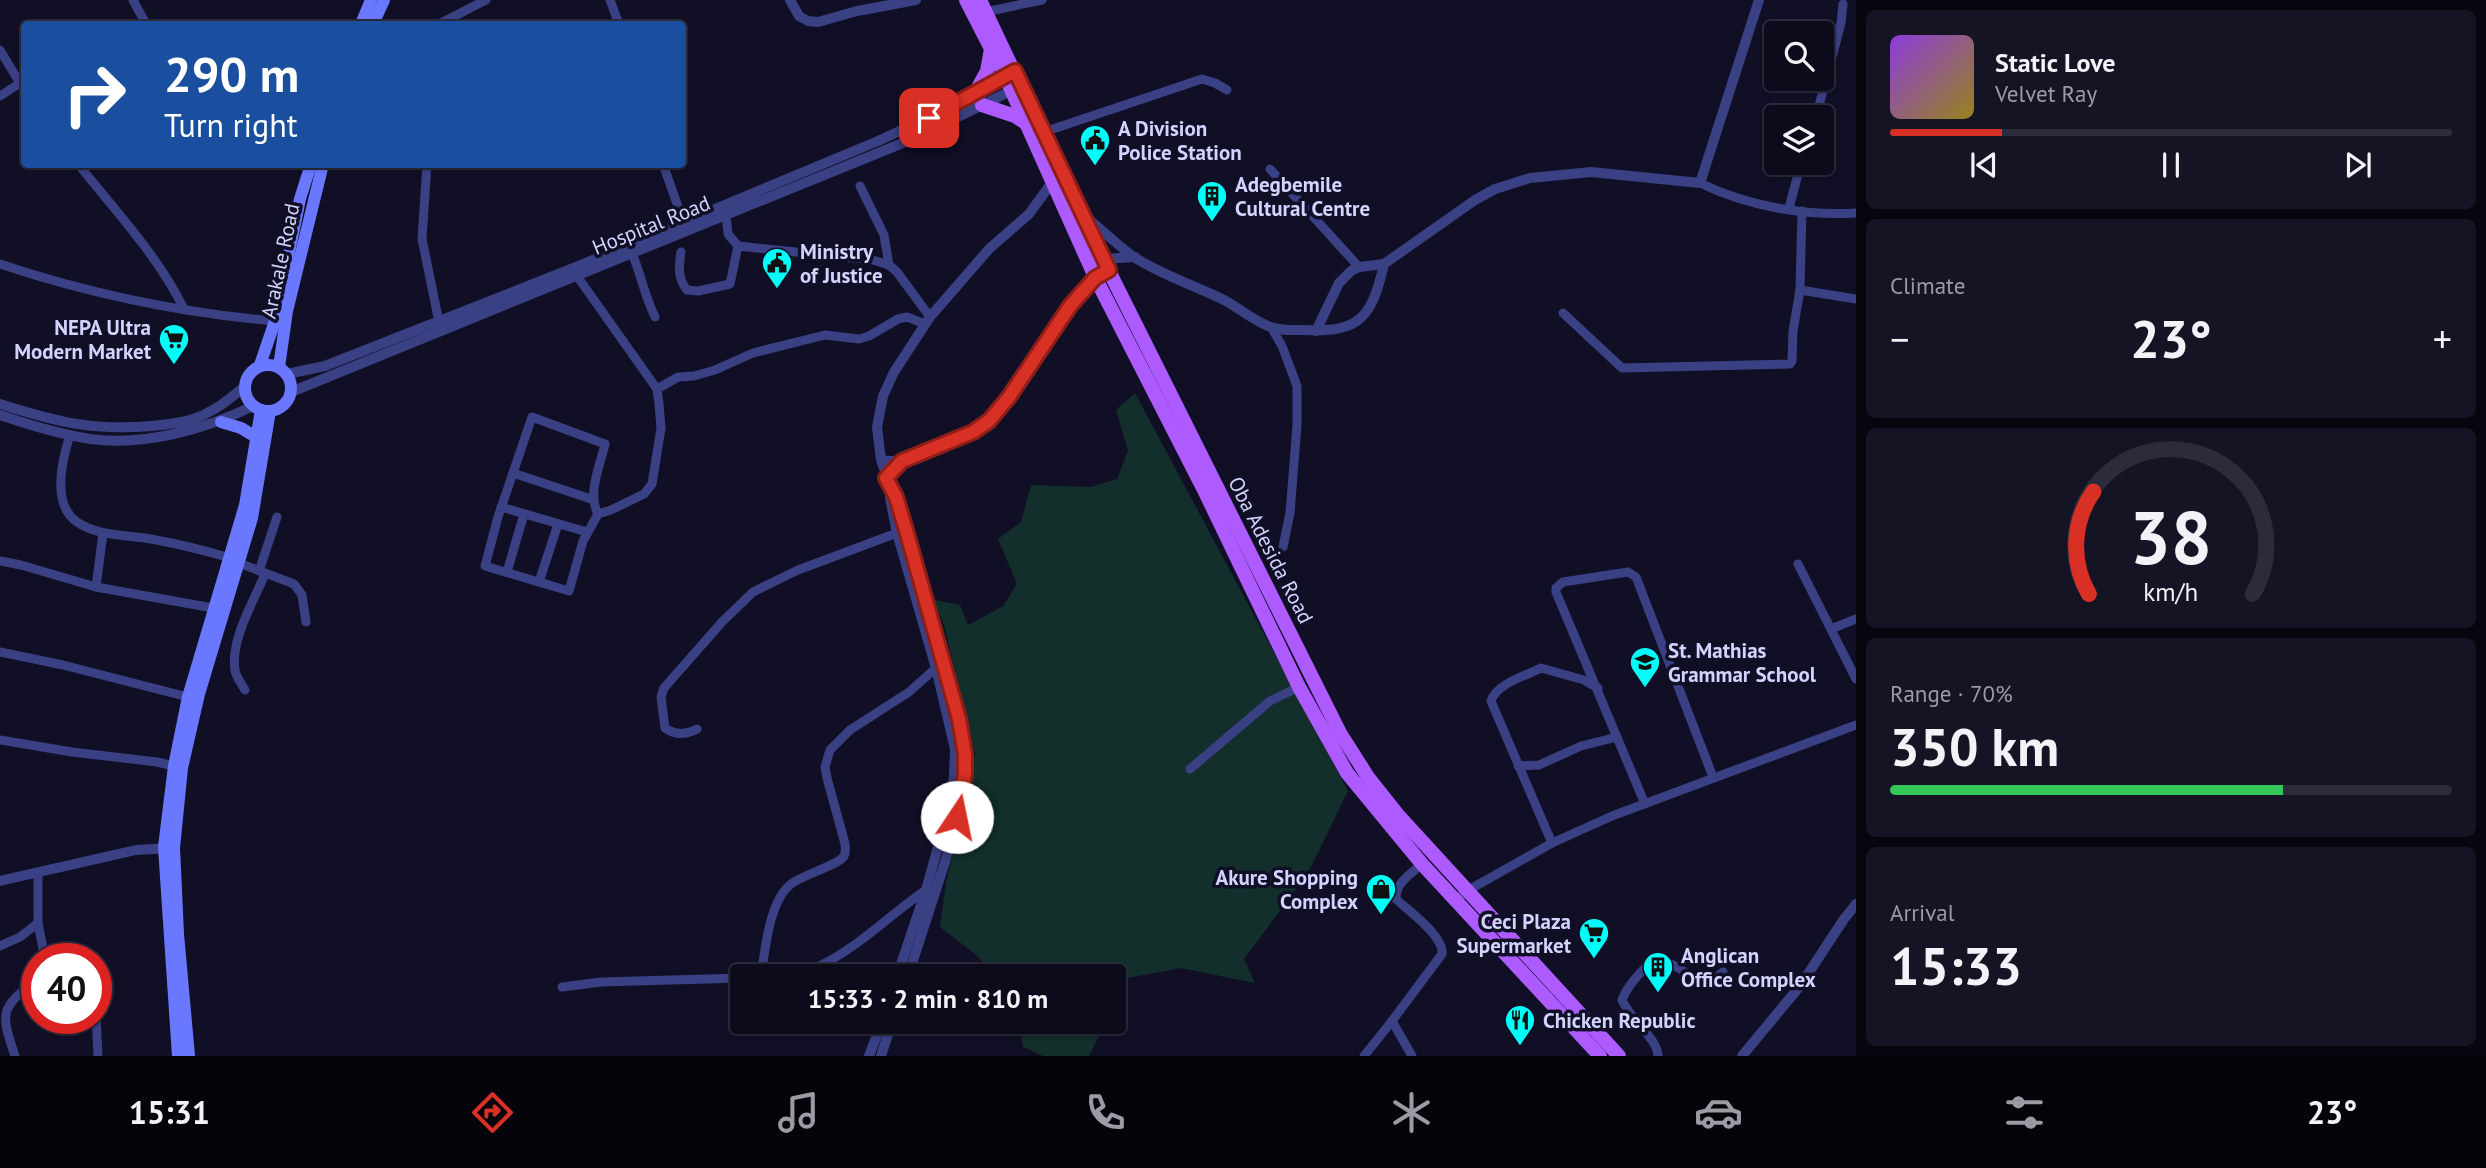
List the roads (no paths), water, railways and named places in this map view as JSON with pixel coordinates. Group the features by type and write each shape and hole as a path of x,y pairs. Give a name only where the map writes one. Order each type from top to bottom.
{"main road":[{"path":"362,21 371,0"},
{"path":"374,21 384,0"},
{"name":"Oba Adesida Road","path":"966,0 991,49 1010,73"},
{"name":"Oba Adesida Road","path":"982,6 1017,88 1044,132 1106,265 1340,733 1368,777 1592,1054"},
{"path":"991,49 979,99 1027,124"},
{"name":"Oba Adesida Road","path":"1017,88 1027,124 1095,278 1204,490 1299,687 1347,774 1422,864 1462,895 1619,1056"},
{"name":"Arakale Road","path":"260,365 275,321 300,199 310,168"},
{"name":"Arakale Road","path":"283,371 287,311 322,168"},
{"path":"270,364 283,371 290,383 291,393 279,408 261,409 246,397 246,378 252,370 260,365 270,364"},
{"path":"178,767 235,561 261,409"},
{"path":"178,1056 181,1027 169,848 178,767 188,697 213,608 252,518 261,409"},
{"path":"221,422 241,428 256,437"},
{"path":"181,1027 189,1056"}],"street":[{"path":"134,0 144,21"},
{"path":"445,21 486,0"},
{"path":"610,0 618,21"},
{"path":"790,0 799,16 818,22 916,0"},
{"path":"982,6 1042,0"},
{"path":"1700,183 1759,0"},
{"path":"1819,105 1843,4"},
{"path":"0,50 21,84"},
{"name":"Hospital Road","path":"291,393 915,138 979,99 1010,73"},
{"path":"1044,132 1202,79 1227,90"},
{"path":"0,96 21,86"},
{"name":"Hospital Road","path":"283,371 325,366 683,222 956,106 1017,88"},
{"path":"81,168 174,288 184,310"},
{"path":"427,168 422,239 439,322"},
{"path":"664,168 683,222"},
{"path":"1270,169 1359,267"},
{"path":"1316,331 1343,278 1359,267 1384,264 1475,200 1495,189 1530,177 1591,172 1700,183 1741,201 1802,211 1856,213"},
{"path":"1789,208 1798,175"},
{"path":"901,964 946,818 954,776 955,749 936,668 897,533 881,460 877,427 883,396 894,372 927,320 989,249 1029,214 1053,181"},
{"path":"860,186 884,235 889,265 927,320"},
{"path":"1563,313 1622,368 1786,365 1792,361 1793,331 1800,290 1802,211"},
{"path":"1082,214 1135,257 1226,301 1271,327 1316,331 1347,328 1360,320 1372,299 1384,264"},
{"path":"726,215 728,234 738,246 873,260 889,265"},
{"path":"681,252 681,283 687,290 698,290 730,284 738,246"},
{"path":"632,253 646,300 655,317"},
{"path":"881,460 902,461 973,432 989,421 1009,397 1070,306 1106,265 1135,257"},
{"path":"0,264 53,281 144,304 275,321"},
{"path":"577,276 657,389 661,428 652,484 644,494 598,514 587,532 569,591 485,566 501,508 532,417 605,444 594,489 598,514"},
{"path":"1800,290 1856,299"},
{"path":"657,389 678,377 715,370 753,353 825,335 859,339 907,317 927,320"},
{"path":"1271,327 1282,346 1297,386 1297,425 1290,513 1283,547"},
{"path":"0,404 72,425 128,428 177,424 209,413 244,387"},
{"path":"0,415 71,435 93,439 129,439 180,434 261,409"},
{"path":"71,435 62,472 61,492 64,505 77,523 103,533 203,550 294,584 302,595 306,622"},
{"path":"888,483 902,461"},
{"path":"513,472 594,500"},
{"path":"888,483 896,497 915,559 959,719 965,754 965,774 957,817 912,964"},
{"path":"501,508 587,532"},
{"path":"507,572 524,514"},
{"path":"245,690 235,673 236,648 262,573 277,517"},
{"path":"539,582 558,524"},
{"path":"96,587 103,533"},
{"path":"697,729 690,734 681,734 665,728 661,697 664,688 752,592 897,533"},
{"path":"0,561 96,587 213,608"},
{"path":"1798,564 1856,679"},
{"path":"1645,804 1556,588 1563,582 1628,572 1636,576 1713,777"},
{"path":"1831,629 1856,619"},
{"path":"0,652 188,697"},
{"path":"764,964 768,931 784,891 798,880 838,862 844,856 846,849 825,767 830,750 850,730 909,692 936,668"},
{"path":"1552,843 1491,701 1493,694 1541,668 1584,680 1598,688"},
{"path":"1190,769 1270,701 1299,687"},
{"path":"1462,895 1552,843 1713,777 1856,725"},
{"path":"1518,766 1539,765 1581,746 1618,737"},
{"path":"0,740 178,767"},
{"path":"1525,781 1539,765"},
{"path":"0,881 136,850 169,848"},
{"path":"1364,1056 1442,954 1443,946 1437,937 1396,899 1395,893 1399,885 1422,864"},
{"path":"38,874 38,923 42,943"},
{"path":"822,964 853,945 898,908 926,890"},
{"path":"1742,1056 1800,986 1843,919 1856,904"},
{"path":"0,946 20,937 38,923"},
{"path":"1658,1056 1657,1046 1627,1011 1622,1000 1628,986 1647,965 1655,961 1664,960 1704,983 1710,982 1723,972"},
{"path":"562,987 601,982 730,978"},
{"path":"15,1056 1,1023 8,1004 21,993"},
{"path":"1392,1021 1412,1056"},
{"path":"97,1034 98,1056"},
{"path":"869,1056 877,1034"},
{"path":"880,1056 888,1034"}],"place":[{"name":"A Division Police Station","path":"1095,167"},
{"name":"Adegbemile Cultural Centre","path":"1212,223"},
{"name":"Ministry of Justice","path":"777,290"},
{"name":"NEPA Ultra Modern Market","path":"174,366"},
{"name":"St. Mathias Grammar School","path":"1645,689"},
{"name":"Akure Shopping Complex","path":"1381,916"},
{"name":"Ceci Plaza Supermarket","path":"1594,960"},
{"name":"Anglican Office Complex","path":"1658,994"},
{"name":"Chicken Republic","path":"1520,1047"}]}
